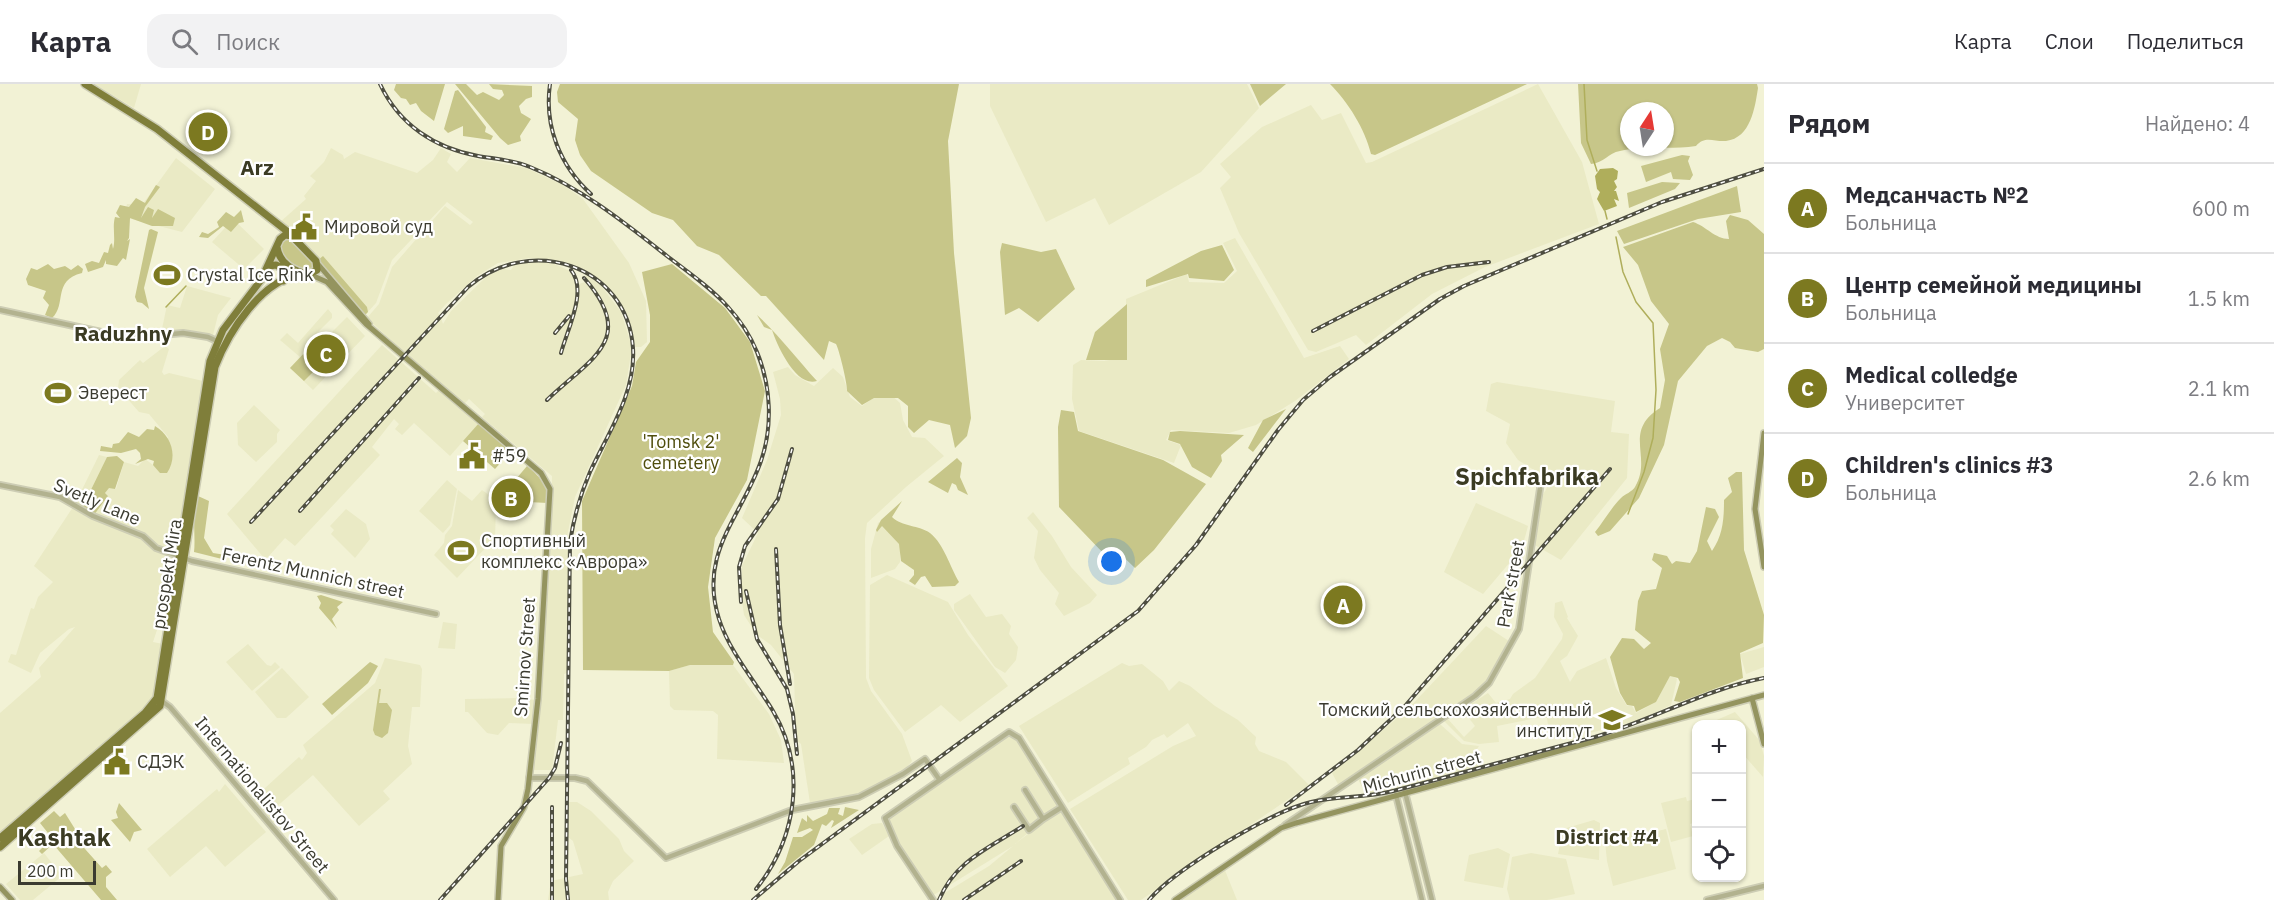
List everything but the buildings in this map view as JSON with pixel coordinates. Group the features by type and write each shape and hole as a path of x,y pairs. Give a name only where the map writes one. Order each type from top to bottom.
{"main road":[{"path":"85,84 157,129 293,236 371,328"},
{"path":"270,220 286,263 327,282 371,328 540,473 550,489 538,699 530,778 524,807 501,846 497,900"},
{"path":"278,245 285,235 293,236"},
{"name":"prospekt Mira","path":"126,733 157,711 160,699 210,361 217,341 268,266 278,245"},
{"path":"306,274 315,272 317,263"},
{"path":"268,266 276,265 282,268 283,281"},
{"name":"prospekt Mira","path":"205,403 215,368 233,329 252,305 283,281 306,274"},
{"path":"1764,433 1755,509 1764,567"},
{"name":"Michurin street","path":"1175,900 1281,828 1764,695"},
{"path":"1752,698 1764,744"},
{"name":"prospekt Mira","path":"0,847 15,830 126,733 160,699"},
{"name":"prospekt Mira","path":"0,838 15,830"},
{"path":"0,887 12,900"}],"street":[{"path":"0,310 130,338 175,333 208,337 217,341"},
{"name":"Park street","path":"1281,828 1475,696 1489,683 1519,629 1541,482"},
{"name":"Svetly Lane","path":"0,485 60,497 98,518 143,536 156,548 182,557"},
{"name":"Ferentz Munnich street","path":"182,557 436,614"},
{"name":"Internationalistov Street","path":"160,699 170,707 334,900"},
{"path":"157,711 170,707"},
{"path":"933,900 884,820 1005,733 1012,732 1019,738 1120,900"},
{"path":"530,778 580,778 596,787 666,858 792,810 859,797 903,774 924,759 939,779"},
{"path":"1025,790 1042,819"},
{"path":"1405,792 1432,900"},
{"path":"1396,795 1422,900"},
{"path":"1399,807 1402,801 1409,805"},
{"path":"1014,807 1029,830 1062,807"},
{"path":"1310,809 1308,814 1312,818"},
{"path":"1419,888 1423,883 1429,885"},
{"path":"1707,900 1764,886"}],"shaded area":[{"path":"94,84 141,84 134,108"},
{"path":"990,84 1247,84 1259,108 1201,172 1109,225 1095,198 1046,222 990,106"},
{"path":"1538,84 1582,162 1599,224 1485,267 1432,294 1366,345 1356,335 1316,352 1308,350 1239,233 1220,188 1231,177 1220,164 1262,127 1311,105 1322,120 1341,113 1366,163 1372,162"},
{"path":"331,148 343,155 344,159 355,152 417,173 433,160 441,148 451,154 447,162 457,172 470,158 526,168 563,185 583,199 629,263 646,301 647,342 641,347 635,347 623,311 600,282 571,264 530,258 498,263 477,276 445,305 438,313 440,315 405,353 367,318 379,304 392,267 445,206 470,225 473,222 447,202 392,260 376,303 365,315 279,223 306,199 304,196 316,181 310,176 324,162"},
{"path":"176,158 215,189 182,232 124,217 127,204 142,205"},
{"path":"1613,168 1618,171 1617,179 1614,181 1617,187 1614,191 1619,201 1614,199 1617,206 1604,211 1597,199 1600,192 1597,189 1595,176 1600,169"},
{"path":"233,219 264,249 244,269 212,242"},
{"path":"1235,238 1304,358 1340,346 1349,359 1295,401 1256,425 1229,433 1171,430 1166,440 1181,445 1174,463 1079,431 1072,399 1073,365 1081,360 1104,361 1126,357 1126,299 1187,274 1189,282 1224,283 1237,271 1223,243"},
{"path":"531,260 550,262 570,271 577,282 576,297 579,284 585,282 603,305 609,323 605,304 585,278 587,275 599,283 621,312 632,347 626,385 575,497 565,547 569,548 567,673 564,674 563,720 558,720 552,770 533,770 551,545 552,476 482,417 485,414 469,399 464,404 407,355 441,318 443,324 451,311 488,275 503,269 511,270 516,262"},
{"path":"187,286 231,298 218,315 212,339 162,329 167,305 180,308"},
{"path":"328,309 332,318 317,333 319,335 308,345 310,347 320,337 324,340 347,317 365,336 313,390 290,368 300,357 280,340 287,333 298,343"},
{"path":"382,345 436,393 440,389 479,423 450,456 414,423 402,435 395,429 399,424 394,419 372,447 380,455 295,546 285,538 268,557 264,558 227,514"},
{"path":"165,346 169,349 162,372 164,375 169,373 203,381 175,551 157,547 147,538 94,515 108,496 105,493 109,487 116,489 124,462 138,466 145,459 164,473 168,437 149,414 139,412 118,388 119,380 140,360 143,363"},
{"path":"788,367 795,375 814,386 833,368 843,377 850,397 862,406 879,394 889,393 900,403 903,420 912,437 925,438 944,456 867,523 865,538 866,678 871,691 902,734 912,761 907,767 857,795 810,803 801,744 796,740 794,674 771,645 757,635 744,615 741,594 742,566 758,533 742,518 767,460 781,415 780,399 773,372"},
{"path":"1497,382 1615,401 1611,432 1629,434 1627,478 1561,560 1533,544 1541,498 1551,481 1518,460 1506,443 1510,424 1486,411 1491,384"},
{"path":"254,405 280,430 277,434 277,442 256,462 238,445 237,423"},
{"path":"99,455 107,457 82,508 75,504"},
{"path":"447,480 457,489 450,525 443,533 419,511"},
{"path":"458,490 472,501 482,490 496,500 496,508 495,538 457,578 434,555 444,543 445,535 452,526"},
{"path":"1476,503 1528,526 1522,548 1483,594 1444,572"},
{"path":"73,507 139,535 155,549 169,553 156,623 159,624 153,642 163,644 156,693 150,705 0,834 0,713 41,677 39,668 75,627 69,629 40,653 31,673 8,662 11,654 16,655 31,608 34,609 38,597 53,582 34,566"},
{"path":"346,509 366,524 370,539 355,558 331,534 334,530 330,526"},
{"path":"1033,512 1052,536 1071,567 1097,595 1090,603 1064,616 1055,604 1059,593 1040,570 1034,558 1038,531 1027,518"},
{"path":"883,520 900,540 900,562 895,569 871,578 871,549 878,523"},
{"path":"887,575 948,602 968,635 1008,686 960,722 941,705 905,732 874,690 869,678 870,585"},
{"path":"970,594 986,617 1002,614 1011,626 1009,634 1018,647 1016,660 1005,673 995,667 954,610 954,604"},
{"path":"1562,601 1567,618 1578,636 1567,656 1560,661 1570,682 1577,671 1606,658 1616,688 1627,706 1632,706 1636,713 1656,702 1670,675 1677,679 1671,705 1639,720 1594,732 1550,739 1547,718 1542,717 1497,726 1499,742 1479,744 1464,741 1444,721 1447,718 1464,737 1475,726 1468,717 1474,713 1471,704 1488,693 1496,703 1510,699 1513,694 1535,678 1562,639 1563,634 1554,617 1555,603"},
{"path":"443,622 457,624 455,649 438,648"},
{"path":"1486,626 1509,641 1486,682 1474,695 1339,786 1332,773 1409,708"},
{"path":"248,644 267,665 271,666 275,662 280,667 252,691 226,662"},
{"path":"1764,647 1764,667 1746,674 1740,654"},
{"path":"385,658 420,665 422,669 420,707 412,707 408,746 412,764 383,791 390,799 359,826 313,775 275,808 280,816 273,822 253,799 299,757 302,760 307,753 303,745 375,683"},
{"path":"1122,663 1129,666 1142,664 1163,681 1169,691 1179,681 1190,686 1215,706 1238,720 1256,737 1255,744 1259,751 1286,762 1309,785 1141,900 1128,900 1070,809 1173,746 1196,736 1188,723 1167,738 1164,734 1152,740 1146,747 1128,758 1130,764 1068,803 1019,726"},
{"path":"690,665 733,665 769,714 781,740 784,763 717,759 718,715 713,711 674,710 670,706 669,671"},
{"path":"282,668 309,697 286,718 277,718 255,692"},
{"path":"465,699 536,700 534,724 509,723 498,735 487,733 468,712 465,712"},
{"path":"1735,712 1742,720 1717,720"},
{"path":"1440,724 1462,744 1479,746 1473,755 1481,767 1399,788 1368,794 1364,791 1358,779"},
{"path":"1746,725 1760,741 1764,756 1763,777 1746,758"},
{"path":"1009,734 1015,735 1059,806 1015,844 1060,809 1117,900 942,900 943,894 989,866 1013,846 932,896 899,845 886,820"},
{"path":"225,784 266,832 225,867 206,846 170,877 147,849 217,789 219,792"},
{"path":"1686,797 1687,801 1692,800 1692,823 1690,824 1692,836 1671,842 1661,803"},
{"path":"568,802 577,802 591,811 619,839 624,851 634,861 613,881 608,892 609,900 548,900 551,881 583,874 573,841 568,837"},
{"path":"1594,820 1600,823 1599,860 1558,854 1563,829"},
{"path":"882,823 889,836 862,855 849,839 872,824"},
{"path":"1666,829 1676,869 1613,886 1607,861 1604,832 1615,830 1645,834"},
{"path":"1498,848 1510,854 1503,888 1464,881 1469,855"},
{"path":"44,853 62,876 33,900 20,900 6,884"},
{"path":"1531,853 1566,859 1575,894 1547,900 1510,900 1507,889 1512,857"},
{"path":"1224,868 1237,900 1177,900"}],"green space":[{"path":"396,84 445,84 434,121 421,111 416,103 410,105 406,99 401,98 394,90"},
{"path":"455,84 466,84 477,95 483,92 499,100 504,95 502,90 493,89 489,84 532,86 532,97 519,106 521,113 531,119 520,136 521,141 508,145"},
{"path":"560,84 959,84 948,141 954,253 971,418 967,436 955,448 950,425 929,420 914,433 908,427 908,406 898,398 874,398 862,405 847,391 836,344 829,341 824,360 766,296 761,296 719,255 697,246 673,220 652,213 591,171 580,155 575,140 578,119 558,102 557,92"},
{"path":"1250,84 1286,84 1260,106"},
{"path":"1330,84 1527,84 1375,155 1371,154 1365,135 1355,116"},
{"path":"1578,84 1757,84 1753,112 1741,134 1726,141 1706,140 1696,146 1674,147 1674,102 1620,102 1620,151 1591,164 1581,143"},
{"path":"458,90 486,127 485,132 493,136 491,140 463,136 463,126 448,133 444,129 455,91"},
{"path":"1682,155 1690,156 1688,161 1693,175 1690,180 1673,179 1671,172 1646,182 1641,166"},
{"path":"1662,182 1680,183 1675,189 1629,208 1627,193"},
{"path":"156,185 160,187 145,207 141,218 148,207 154,210 152,218 158,209 175,218 173,226 152,226 130,218 127,241 130,239 126,260 123,258 117,266 106,264 106,260 103,267 88,272 85,264 92,261 99,263 104,252 108,253 112,243 113,249 114,221 115,217 120,218 116,213 120,205 129,207 136,198 145,203"},
{"path":"1737,186 1741,212 1698,219 1624,244 1617,231"},
{"path":"241,210 244,222 239,223 231,232 223,226 208,238 199,237 202,232 208,234 219,227 217,222 226,212 234,217"},
{"path":"1730,215 1748,220 1764,234 1764,349 1758,352 1735,348 1722,338 1707,346 1678,381 1664,445 1639,498 1610,531 1598,536 1595,532 1621,498 1635,487 1640,476 1640,436 1649,417 1660,408 1665,380 1660,349 1669,324 1651,301 1638,265 1623,247 1693,222 1719,237 1729,239 1726,221"},
{"path":"151,229 158,232 144,288 149,309 137,302 135,297"},
{"path":"287,236 315,266 311,272 300,269 282,255 280,243"},
{"path":"1002,243 1041,252 1056,249 1075,289 1038,322 1019,308 1005,315 1000,252"},
{"path":"1222,245 1234,270 1224,281 1189,278 1188,274 1146,287 1146,280 1201,251"},
{"path":"323,256 367,307 368,312 365,315 318,260"},
{"path":"48,264 54,269 65,266 71,270 78,265 83,269 82,273 73,276 63,287 59,306 52,318 45,315 49,305 43,298 46,291 28,285 26,279 31,268 37,270"},
{"name":"'Tomsk 2' cemetery","path":"672,264 725,308 750,342 765,391 747,480 715,538 708,587 713,632 734,662 733,665 690,665 669,671 583,670 582,501 632,386 636,362 650,342 650,315 642,272"},
{"path":"1127,304 1127,360 1086,360 1095,332"},
{"path":"757,315 765,323 772,330 764,327"},
{"path":"772,330 817,381 802,378 788,364"},
{"path":"309,348 323,362 304,381 290,368"},
{"path":"1286,409 1253,452 1248,448 1263,420"},
{"path":"1061,410 1074,412 1078,431 1163,460 1206,484 1154,550 1135,568 1113,547 1105,555 1059,507 1058,427"},
{"path":"479,423 511,451 495,469 463,441"},
{"path":"155,426 166,435 172,447 172,460 167,473 160,473 153,465 154,461 148,459 135,464 141,459 136,449 121,453 100,451 101,446 112,448 113,444 119,443 128,432 139,437 147,429 154,430"},
{"path":"1170,432 1244,435 1221,455 1222,461 1211,478 1192,467 1180,444 1168,440"},
{"path":"117,456 124,462 115,489 109,488 105,493 108,496 94,515 82,508 107,457"},
{"path":"957,458 962,463 960,477 968,495 958,490 952,483 948,493 928,482"},
{"path":"527,466 542,482 547,491 548,503 528,502 511,485"},
{"path":"1736,472 1742,472 1744,550 1764,615 1763,643 1740,653 1743,678 1680,702 1674,701 1680,682 1678,678 1670,676 1656,702 1636,712 1634,706 1627,705 1620,693 1610,657 1622,638 1634,639 1644,649 1651,643 1635,630 1638,601 1642,591 1656,589 1662,568 1652,560 1654,553 1667,556 1672,564 1676,561 1690,563 1697,551 1706,507 1715,509 1719,517 1707,541 1712,551 1719,539 1722,527 1724,500 1732,492 1728,478"},
{"path":"198,496 209,501 204,538 213,553 226,555 226,560 194,552 194,515"},
{"path":"902,501 892,517 901,523 926,530 935,538 959,582 955,586 932,587 925,576 921,577 915,585 909,581 914,575 914,570 901,561 899,544 882,526 877,532 881,520"},
{"path":"321,595 343,602 337,607 339,610 332,619 337,629 319,608 321,603 317,596"},
{"path":"370,662 378,666 368,683 332,715 322,704"},
{"path":"379,689 381,689 379,703 387,703 392,710 388,733 382,738 375,735 373,730"},
{"path":"119,803 142,830 134,832 130,842 111,820 118,818 116,812"},
{"path":"845,807 859,810 831,828 834,821 832,820 826,826 822,824 814,845 778,874 785,862 793,837 802,837 813,830 810,828 797,833 802,818 807,822 807,815 813,821 827,814 829,808 840,808 838,814 843,816"},
{"path":"54,811 60,817 65,813 80,837 77,840 102,868 106,865 112,872 106,877 106,887 117,900 101,900 53,844 42,854 39,851 52,838 40,823"}],"waterway":[{"path":"1584,84 1587,140 1597,171"},
{"path":"1605,211 1607,219"},
{"path":"1616,237 1623,272 1636,302 1653,323 1656,390 1653,438 1644,472 1628,514"},
{"path":"166,307 186,286"}],"railway":[{"path":"380,84 388,99 408,123 433,141 462,152 530,167 584,195 635,231 714,293 737,317 754,346 762,365 768,392 769,420 765,448 753,481 718,555 714,574 714,596 719,619 730,644 773,711 784,733 790,756 793,802 788,825 781,848 756,889"},
{"path":"550,84 550,115 557,144 571,171 591,194"},
{"path":"753,900 799,861 1138,611 1196,545 1278,430 1303,400 1330,377 1440,299 1464,286 1662,202 1764,169"},
{"path":"251,522 468,287 492,271 519,262 545,261 571,266 594,278 613,296 627,319 633,348 633,365 619,412 583,489 570,542 566,879 568,900"},
{"path":"1313,331 1422,275 1447,267 1489,262"},
{"path":"561,353 577,299 576,279 571,270"},
{"path":"547,400 592,360 602,347 608,333 607,317 600,299 584,278"},
{"path":"555,333 569,316"},
{"path":"300,511 419,378"},
{"path":"741,602 739,567 745,546 778,499 792,449"},
{"path":"1286,805 1358,750 1405,706 1610,469"},
{"path":"776,549 780,625 790,684"},
{"path":"746,591 757,639 787,689 793,714 797,754"},
{"path":"1149,900 1162,887 1201,858 1249,829 1294,808 1321,800 1393,791 1595,737 1721,689 1764,678"},
{"path":"440,900 549,778 555,768 561,743"},
{"path":"552,807 552,900"},
{"path":"939,900 954,875 964,865 1023,826"},
{"path":"964,900 1021,861"}],"place":[{"name":"Children's clinics #3","path":"208,132"},
{"name":"Мировой суд","path":"304,227"},
{"name":"Crystal Ice Rink","path":"167,275"},
{"name":"Medical colledge","path":"326,354"},
{"name":"Эверест","path":"58,393"},
{"name":"#59","path":"472,456"},
{"name":"Центр семейной медицины","path":"511,498"},
{"name":"Спортивный комплекс «Аврора»","path":"461,551"},
{"name":"Медсанчасть №2","path":"1343,605"},
{"name":"Томский сельскохозяйственный институт","path":"1612,720"},
{"name":"СДЭК","path":"117,762"}],"district":[{"name":"Arz","path":"257,168"},
{"name":"Raduzhny","path":"123,334"},
{"name":"Spichfabrika","path":"1527,477"},
{"name":"District #4","path":"1607,837"},
{"name":"Kashtak","path":"64,838"}]}
